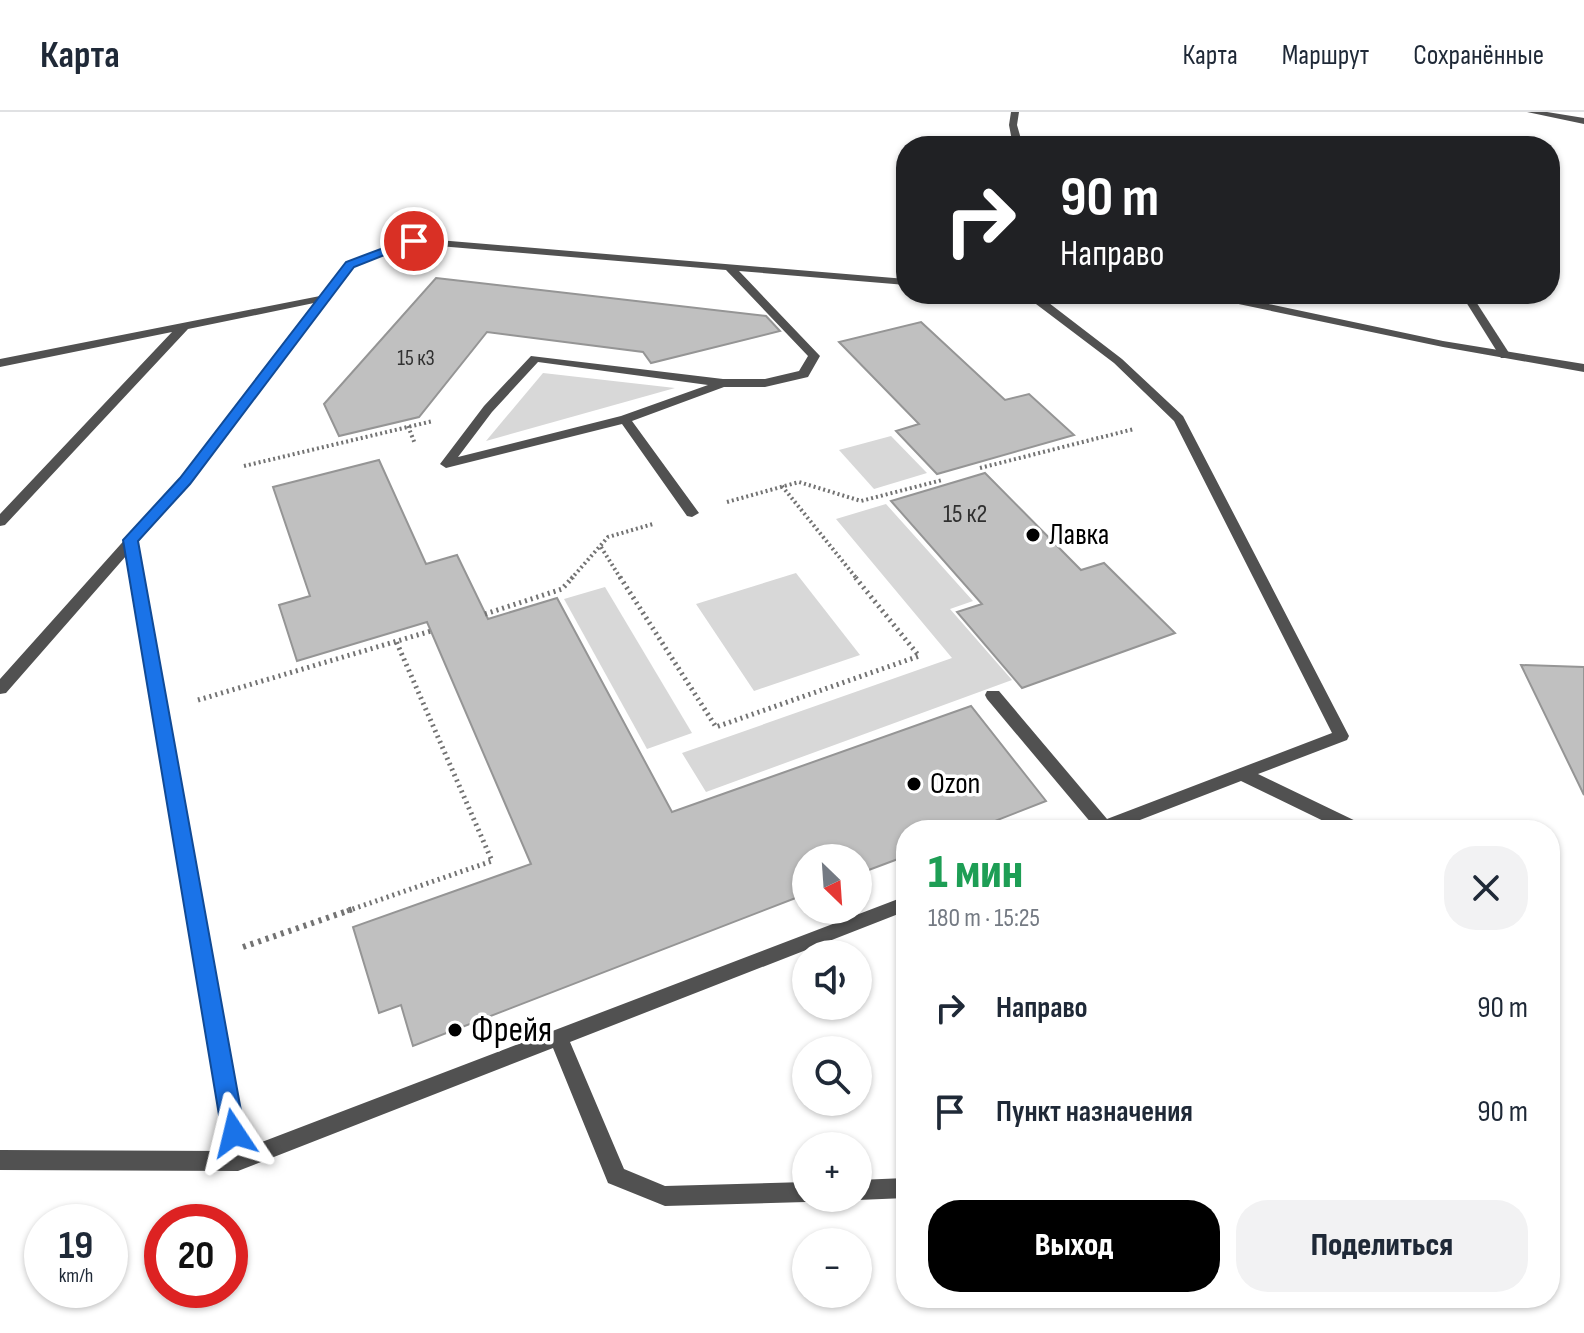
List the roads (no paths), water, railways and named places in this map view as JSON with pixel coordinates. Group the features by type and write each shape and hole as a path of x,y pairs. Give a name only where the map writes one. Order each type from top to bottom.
{"street":[{"path":"1015,112 1016,136"},
{"path":"1531,112 1584,121"},
{"path":"0,689 185,481 350,264 414,241 896,281"},
{"path":"723,383 625,419 446,464 488,409 535,358 723,383 765,383 804,374 814,356 729,267"},
{"path":"0,363 325,298"},
{"path":"1043,304 1118,361 1179,419 1341,736 1121,820"},
{"path":"1253,304 1505,356 1584,368"},
{"path":"1472,304 1505,356"},
{"path":"0,522 184,326"},
{"path":"625,419 692,513"},
{"path":"130,540 238,1161"},
{"path":"993,695 1094,820"},
{"path":"1242,774 1337,820"},
{"path":"0,1160 238,1161 896,907"},
{"path":"558,1037 616,1176 665,1196 792,1192"},
{"path":"872,1189 896,1188"}],"place":[{"name":"Лавка","path":"1033,535"},
{"name":"Ozon","path":"914,784"},
{"name":"Фрейя","path":"455,1030"}]}
